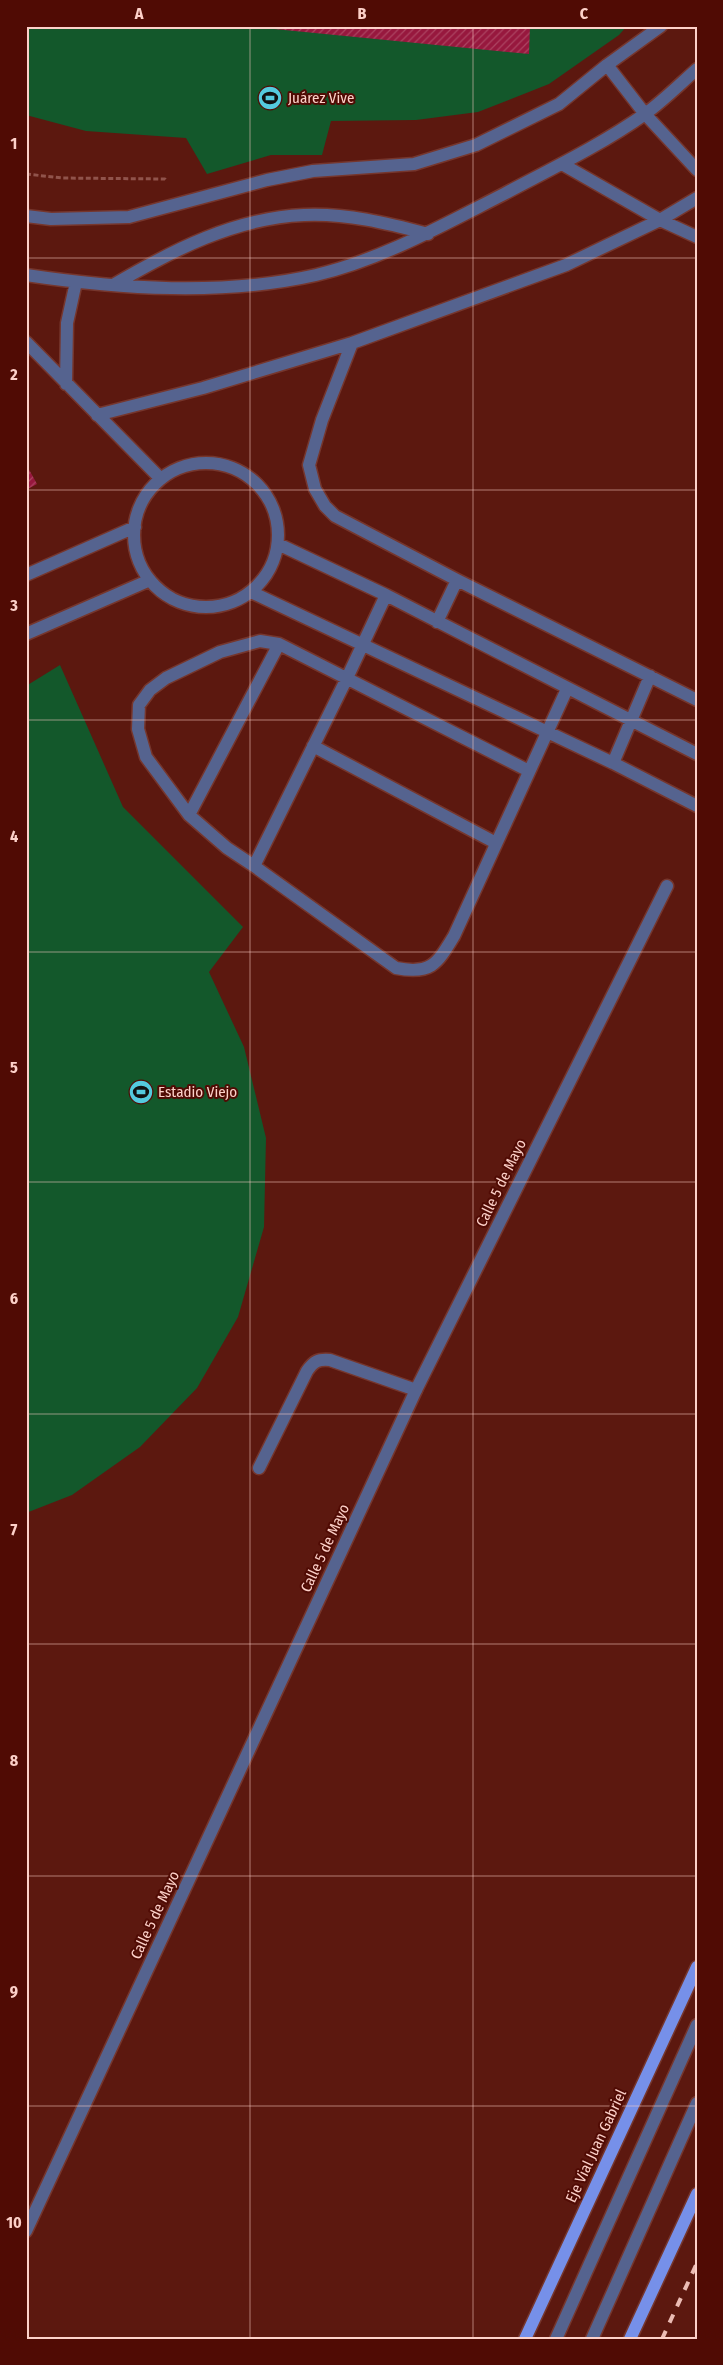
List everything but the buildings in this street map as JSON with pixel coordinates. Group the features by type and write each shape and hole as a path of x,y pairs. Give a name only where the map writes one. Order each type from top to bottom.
{"main road":[{"name":"Eje Vial Juan Gabriel","path":"525,2339 697,1967"},
{"path":"630,2339 697,2194"}],"street":[{"path":"26,216 51,219 129,217 267,180 313,171 414,164 476,146 559,104 607,65 661,26"},
{"path":"607,65 645,114 697,170"},
{"path":"26,275 76,282 220,287 317,274 363,260 428,234 562,164 645,114 697,69"},
{"path":"562,164 660,220 697,237"},
{"path":"96,415 203,388 352,343 566,265 660,220 697,198"},
{"path":"115,284 188,244 263,220 304,214 355,217 428,234"},
{"path":"66,384 68,324 76,282"},
{"path":"26,342 161,479"},
{"path":"352,343 322,420 309,465 316,488 325,506 335,516 457,580 697,700"},
{"path":"195,464 214,464 240,473 262,491 272,507 277,524 278,544 273,562 264,578 251,592 235,601 217,607 198,607 172,598 150,580 140,564 135,546 134,527 139,509 148,492 161,479 177,469 195,464"},
{"path":"26,576 134,527"},
{"path":"278,544 386,595 697,754"},
{"path":"26,634 150,580"},
{"path":"437,622 457,580"},
{"path":"251,592 613,763 697,806"},
{"path":"254,866 386,595"},
{"path":"529,771 279,644 260,641 220,652 166,678 150,690 139,705 138,729 146,757 189,815 227,848 396,968 412,971 426,970 438,962 454,936 567,689"},
{"path":"189,815 279,644"},
{"path":"613,763 650,676"},
{"path":"314,746 496,843"},
{"name":"Calle 5 de Mayo","path":"26,2231 416,1390 667,886"},
{"path":"259,1468 306,1370 320,1359 330,1360 416,1390"},
{"path":"556,2339 697,2025"},
{"path":"592,2339 697,2103"}],"path":[{"path":"26,174 62,178 165,179 193,200"}],"green space":[{"name":"Juárez Vive","path":"26,26 627,26 619,35 549,84 478,112 416,120 331,121 322,155 271,155 207,174 186,138 86,131 26,115"},
{"name":"Estadio Viejo","path":"60,665 123,807 243,927 209,972 244,1047 266,1138 264,1227 238,1317 197,1388 140,1447 72,1495 26,1513 26,686"}],"railway":[{"path":"662,2339 697,2263"}],"place":[{"name":"Juárez Vive","path":"270,98"},
{"name":"Estadio Viejo","path":"141,1092"}]}
